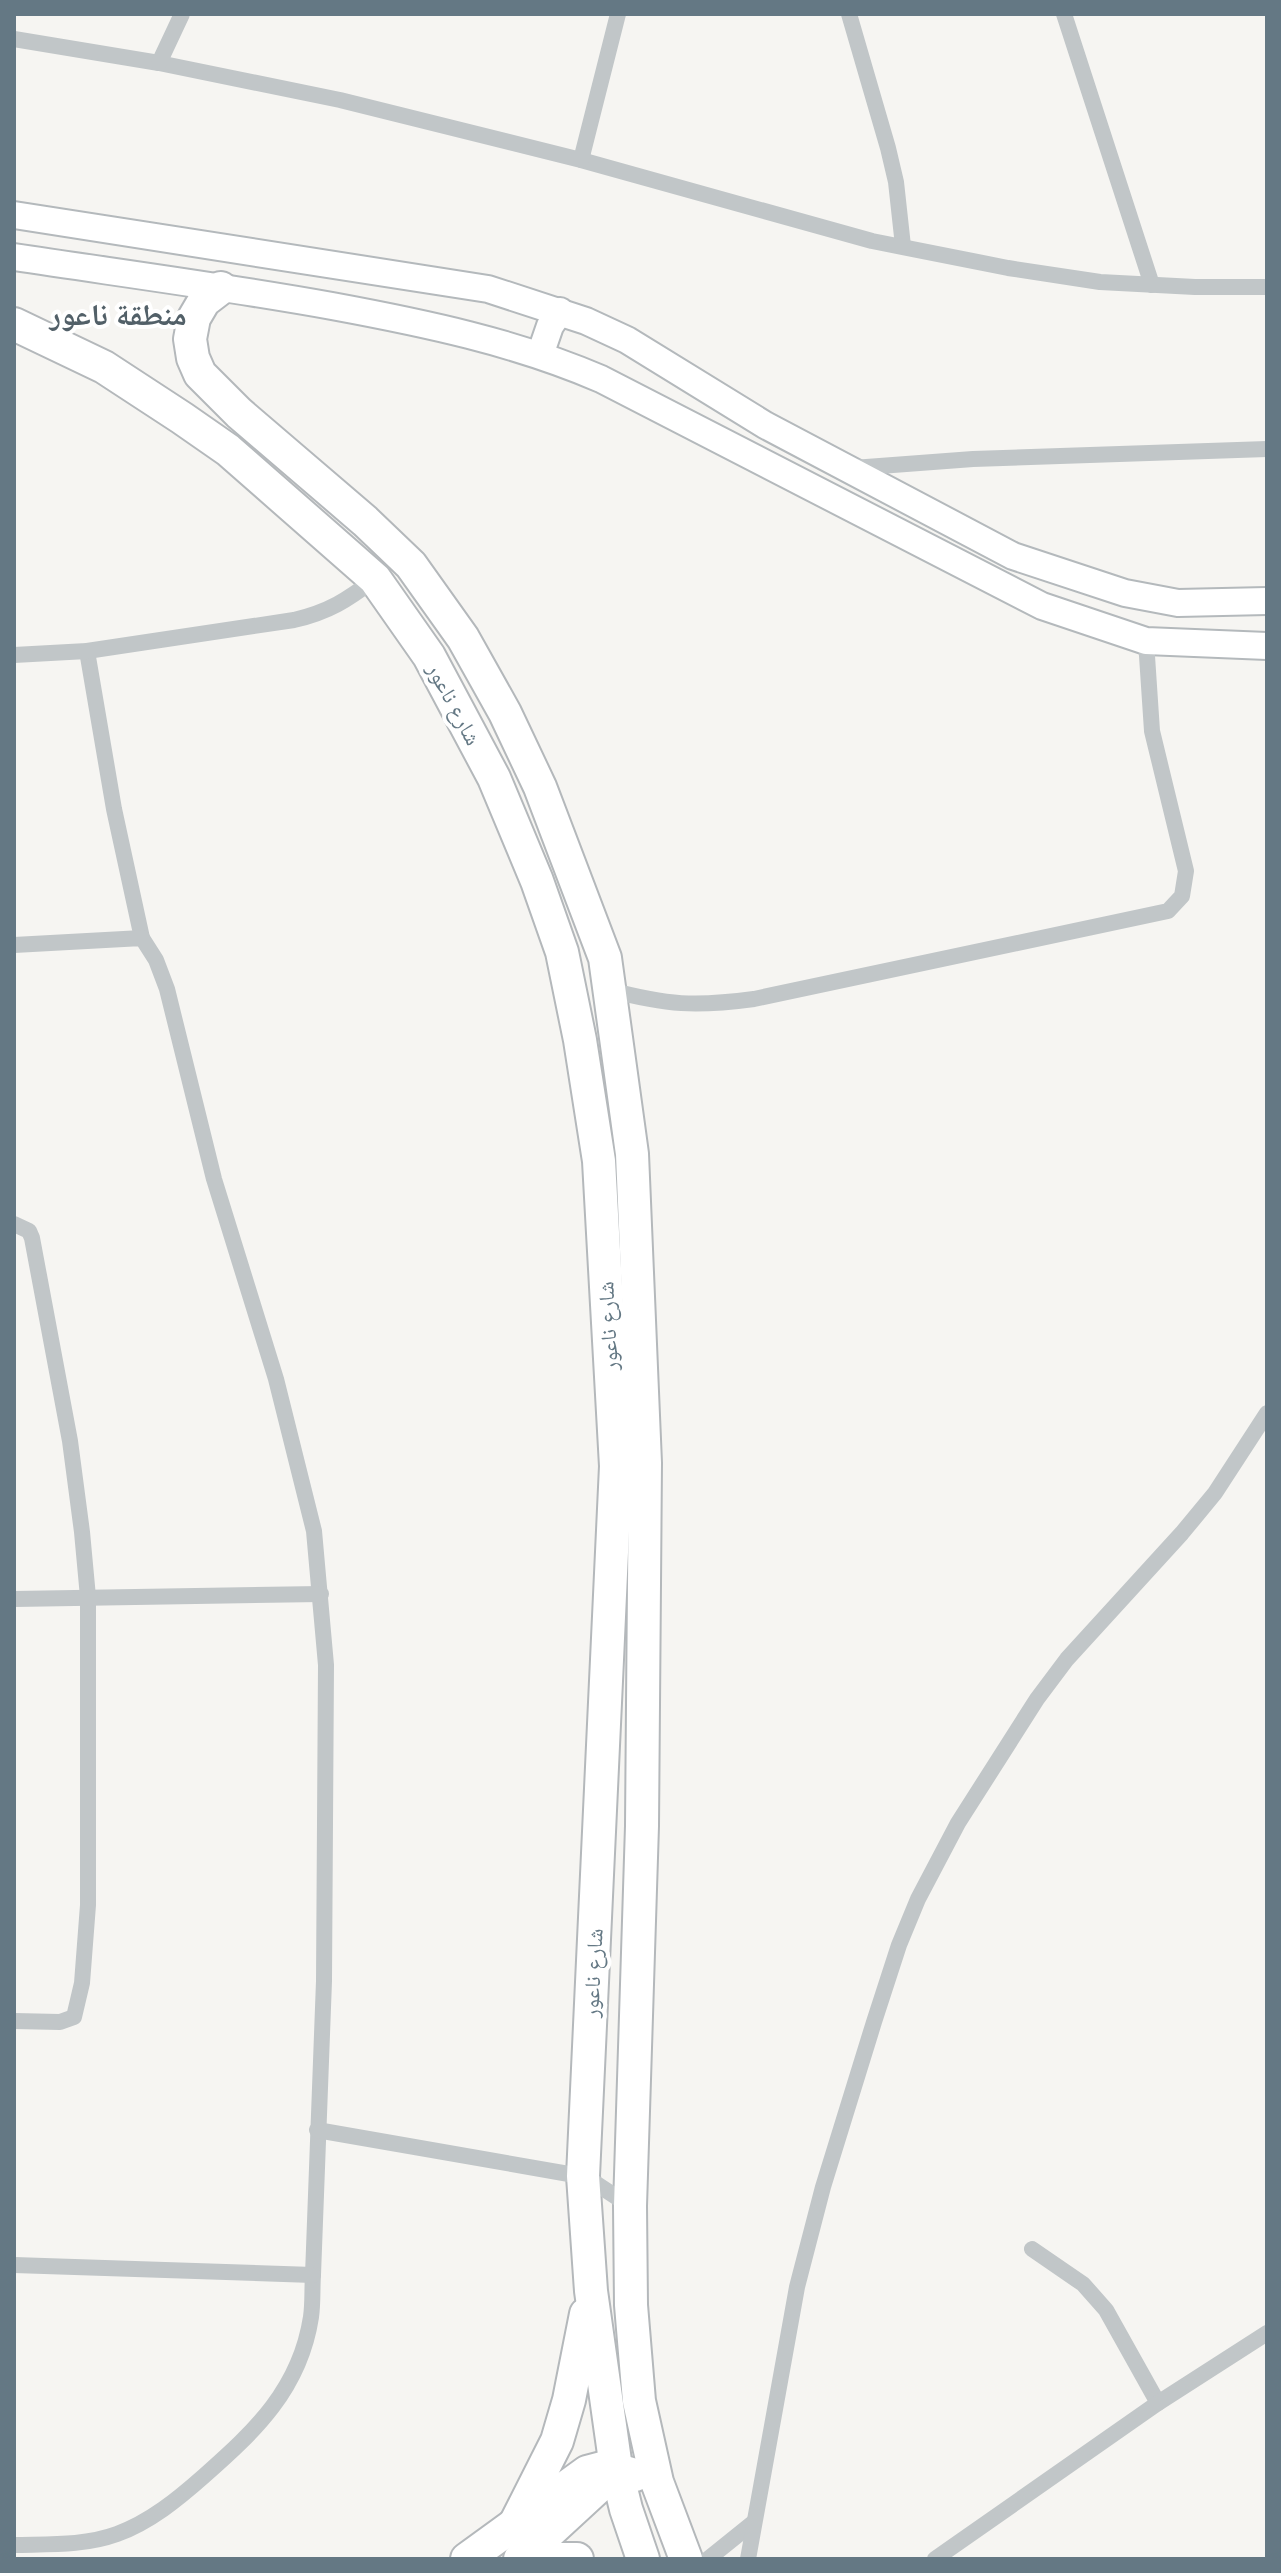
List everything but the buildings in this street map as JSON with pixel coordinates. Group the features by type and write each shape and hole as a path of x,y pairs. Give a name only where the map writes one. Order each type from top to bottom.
{"highway":[{"name":"شارع ناعور","path":"221,288 204,301 194,318 190,339 200,374 239,413 365,521 411,565 463,638 505,713 540,787 605,958 632,1154 645,1463 642,1826 630,2206 631,2305 639,2401 657,2482 686,2559"},
{"name":"شارع ناعور","path":"14,324 104,367 228,450 375,579 429,656 494,778 557,938 580,1040 599,1161 616,1466 583,2176 591,2291 616,2468 643,2559"},
{"path":"429,656 463,638"},
{"path":"514,2526 561,2430 591,2291"},
{"path":"520,2559 616,2468 639,2401"},
{"path":"467,2559 587,2472 597,2468 616,2468 657,2482"},
{"path":"538,2559 577,2559"}],"main road":[{"path":"14,215 488,289 560,311 627,340 765,425 1013,556 1125,593 1178,603 1267,601"},
{"path":"14,257 426,323 540,355 601,379 1042,606 1146,641 1267,646"},
{"path":"540,355 550,326 560,311"},
{"path":"601,379 627,340"}],"street":[{"path":"159,63 182,14"},
{"path":"581,160 618,14"},
{"path":"849,14 896,182 903,246"},
{"path":"1064,14 1152,285"},
{"path":"14,39 159,63 376,108 581,160 829,230 1023,270 1100,282 1267,287"},
{"path":"844,469 973,459 1267,449"},
{"path":"14,655 87,651 320,614 341,604 375,579"},
{"path":"610,990 653,1002 676,1004 699,1005 754,999 1168,911 1182,896 1186,871 1152,731 1146,641"},
{"path":"14,2545 73,2544 118,2534 168,2505 241,2444 274,2408 299,2358 311,2315 313,2275 324,1981 326,1665 314,1531 276,1379 214,1179 167,989 156,960 142,938 114,809 87,651"},
{"path":"14,945 142,938"},
{"path":"14,1224 29,1231 32,1238 70,1441 82,1532 88,1597 89,1854 78,2008 70,2020 14,2021"},
{"path":"748,2559 797,2287 886,1983 918,1899 958,1823 1037,1699 1082,1642 1215,1493 1267,1413"},
{"path":"14,1599 321,1594"},
{"path":"317,2130 583,2176 630,2206"},
{"path":"1032,2249 1083,2284 1106,2310 1158,2403"},
{"path":"14,2265 313,2275"},
{"path":"935,2559 954,2554 1158,2403 1267,2333"},
{"path":"708,2559 754,2522"}],"district":[{"name":"منطقة ناعور","path":"118,314"}]}
